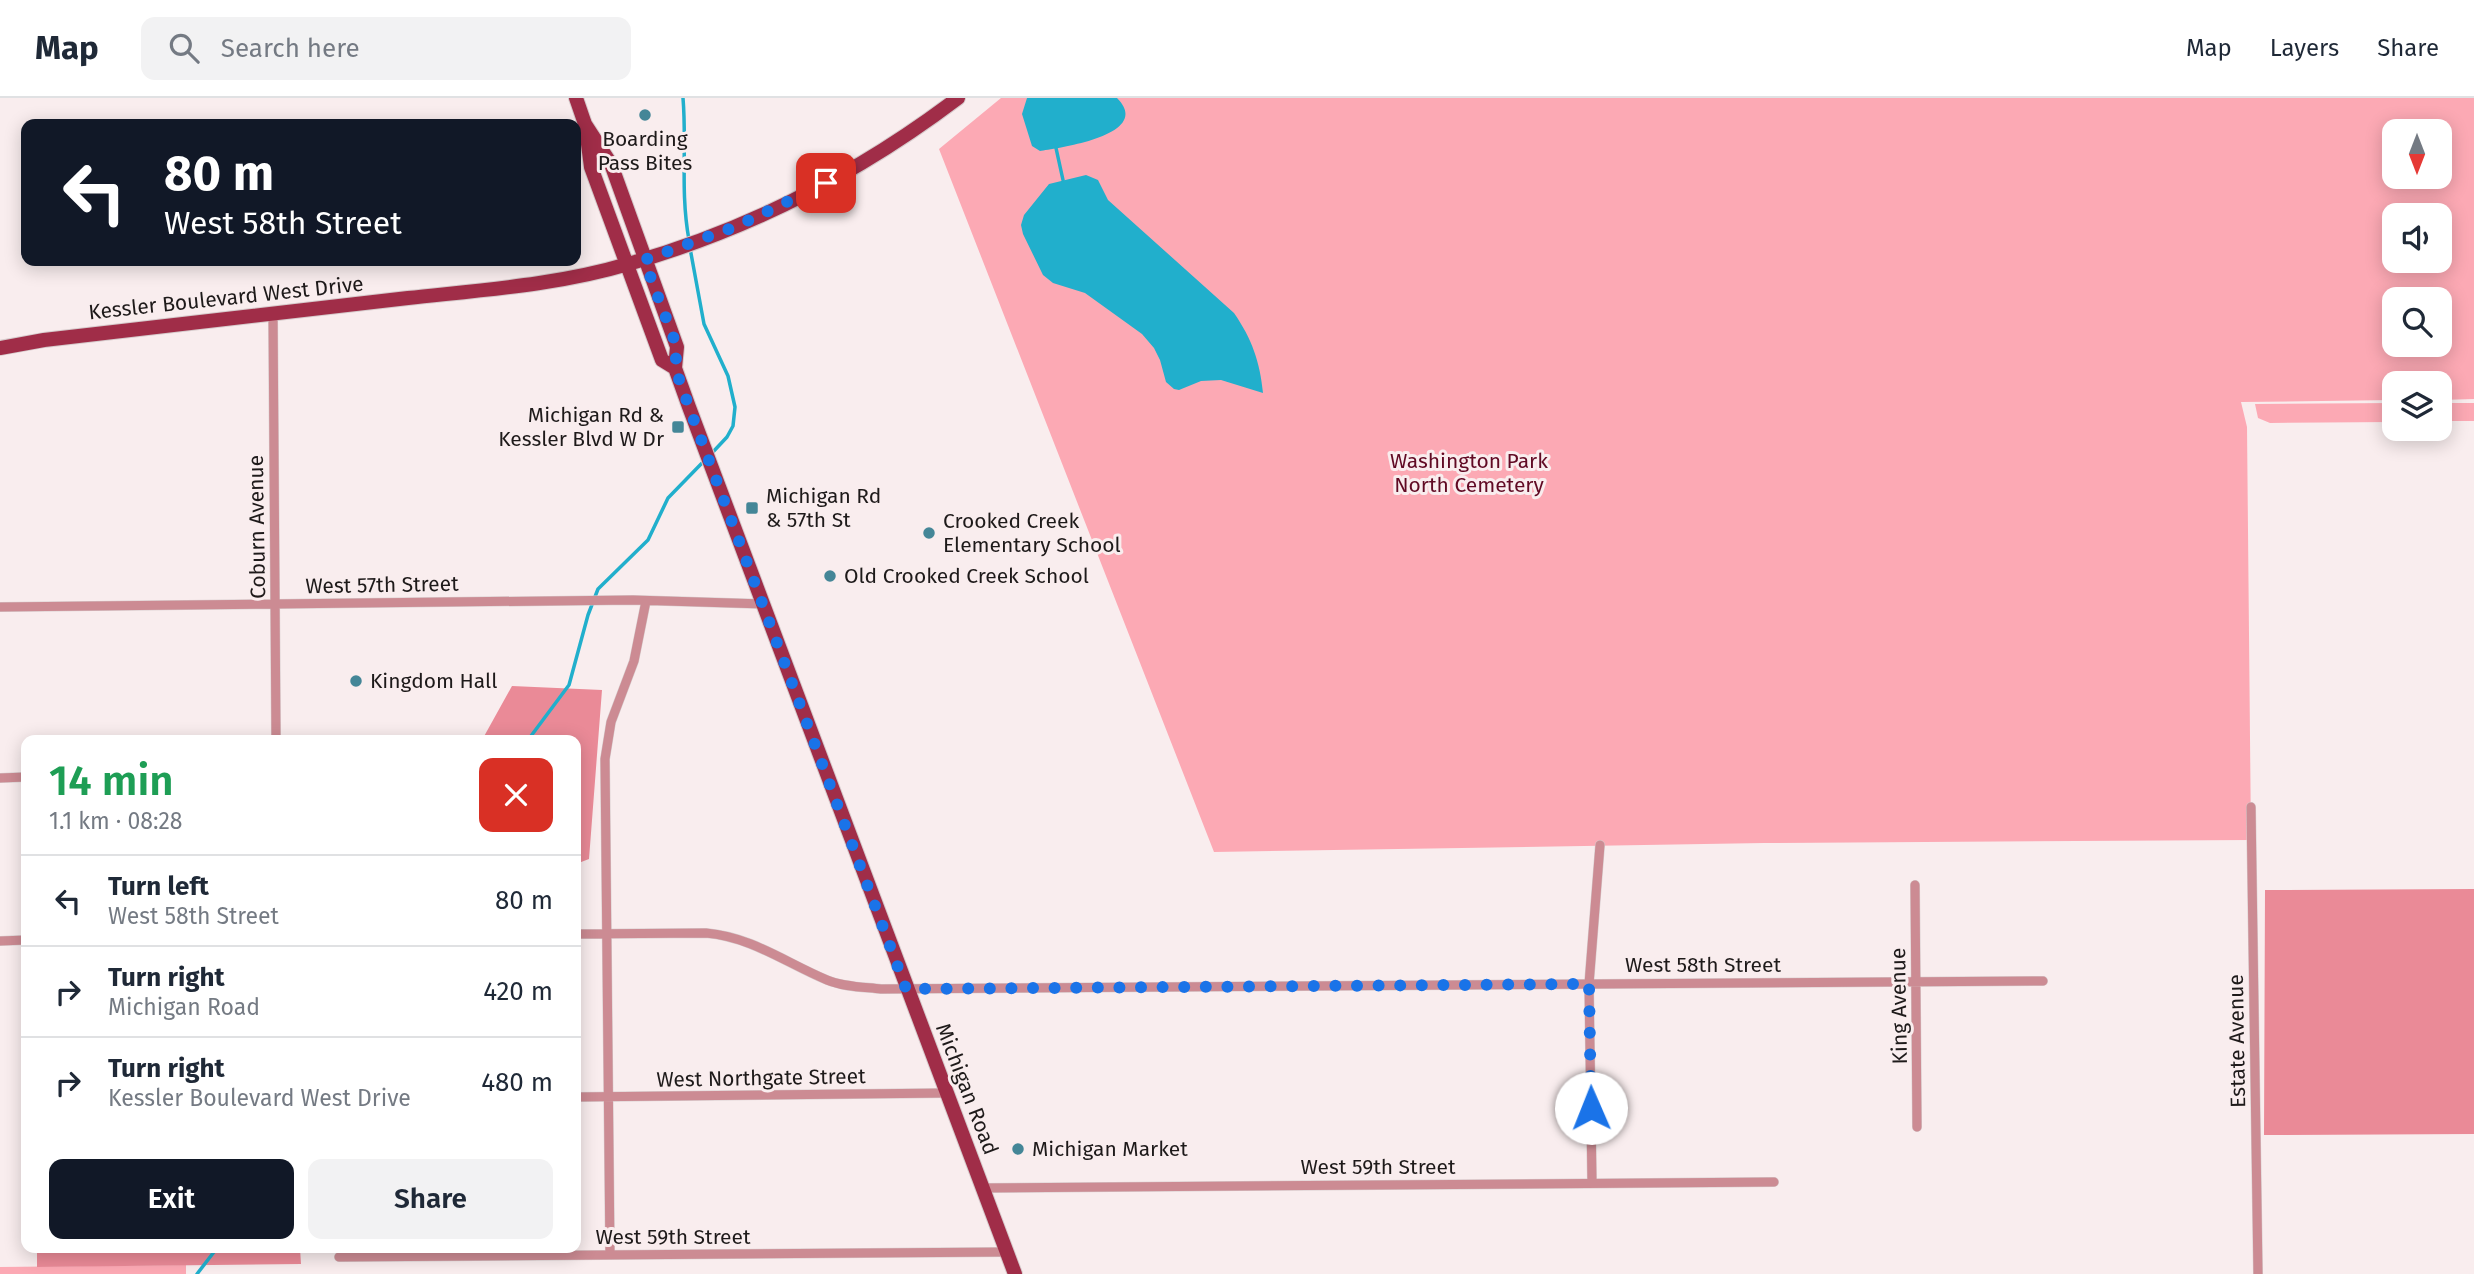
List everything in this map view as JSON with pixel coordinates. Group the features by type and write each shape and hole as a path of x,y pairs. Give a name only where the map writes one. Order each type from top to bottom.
{"main road":[{"name":"Michigan Road","path":"576,98 586,124 611,164 677,347 675,368 696,426 1015,1274"},
{"name":"Kessler Boulevard West Drive","path":"0,348 44,340 528,284 625,265 712,236 774,210 826,183 910,133 958,98"},
{"name":"Michigan Road","path":"586,124 591,167 625,265 662,360 675,368"}],"street":[{"name":"Coburn Avenue","path":"272,313 276,735"},
{"name":"West 57th Street","path":"0,607 579,600 764,604"},
{"path":"610,1255 606,742 612,718 634,661 646,601"},
{"path":"0,778 21,777"},
{"name":"Estate Avenue","path":"2251,807 2258,1274"},
{"path":"1591,1183 1589,984 1600,845"},
{"name":"King Avenue","path":"1915,885 1917,1127"},
{"name":"West 58th Street","path":"581,934 706,933 727,936 765,948 829,982 866,988 2043,981"},
{"path":"0,941 21,940"},
{"name":"West Northgate Street","path":"581,1097 947,1093"},
{"name":"West 59th Street","path":"982,1188 1774,1182"},
{"name":"West 59th Street","path":"339,1256 1007,1252"}],"green space":[{"name":"Washington Park North Cemetery","path":"1001,98 2474,98 2474,399 2452,400 2452,371 2382,371 2382,400 2241,402 2247,427 2251,840 1764,843 1214,852 939,149"},
{"path":"2382,403 2382,422 2270,423 2258,418 2255,404"},
{"path":"2452,403 2474,403 2474,421 2452,421"},
{"path":"186,1265 186,1274 0,1274 0,1267"}],"shaded area":[{"path":"512,686 602,690 589,859 581,862 581,735 485,735"},
{"path":"2474,889 2474,1134 2264,1135 2265,890"},
{"path":"37,1253 300,1253 301,1264 37,1267"}],"water":[{"path":"1027,98 1117,98 1125,111 1123,121 1114,130 1100,137 1040,151 1032,146 1022,114"},
{"path":"1086,175 1098,180 1108,200 1234,313 1254,351 1263,393 1221,380 1201,381 1179,390 1174,389 1166,382 1154,348 1142,334 1085,293 1053,283 1043,275 1023,234 1021,225 1024,215 1049,184"}],"waterway":[{"path":"683,98 685,204 689,240"},
{"path":"1056,148 1063,180"},
{"path":"690,248 704,324 728,376 735,407 733,426 712,453"},
{"path":"532,735 569,685 598,589 648,540 668,498 704,461"},
{"path":"197,1274 213,1253"}],"place":[{"name":"Boarding Pass Bites","path":"645,115"},
{"name":"Michigan Rd & Kessler Blvd W Dr","path":"678,427"},
{"name":"Michigan Rd & 57th St","path":"752,508"},
{"name":"Crooked Creek Elementary School","path":"929,533"},
{"name":"Old Crooked Creek School","path":"830,576"},
{"name":"Kingdom Hall","path":"356,681"},
{"name":"Michigan Market","path":"1018,1149"}],"route":[{"path":"826,183 737,226 644,260 677,347 675,368 689,407 906,989 1589,984 1591,1108"}]}
